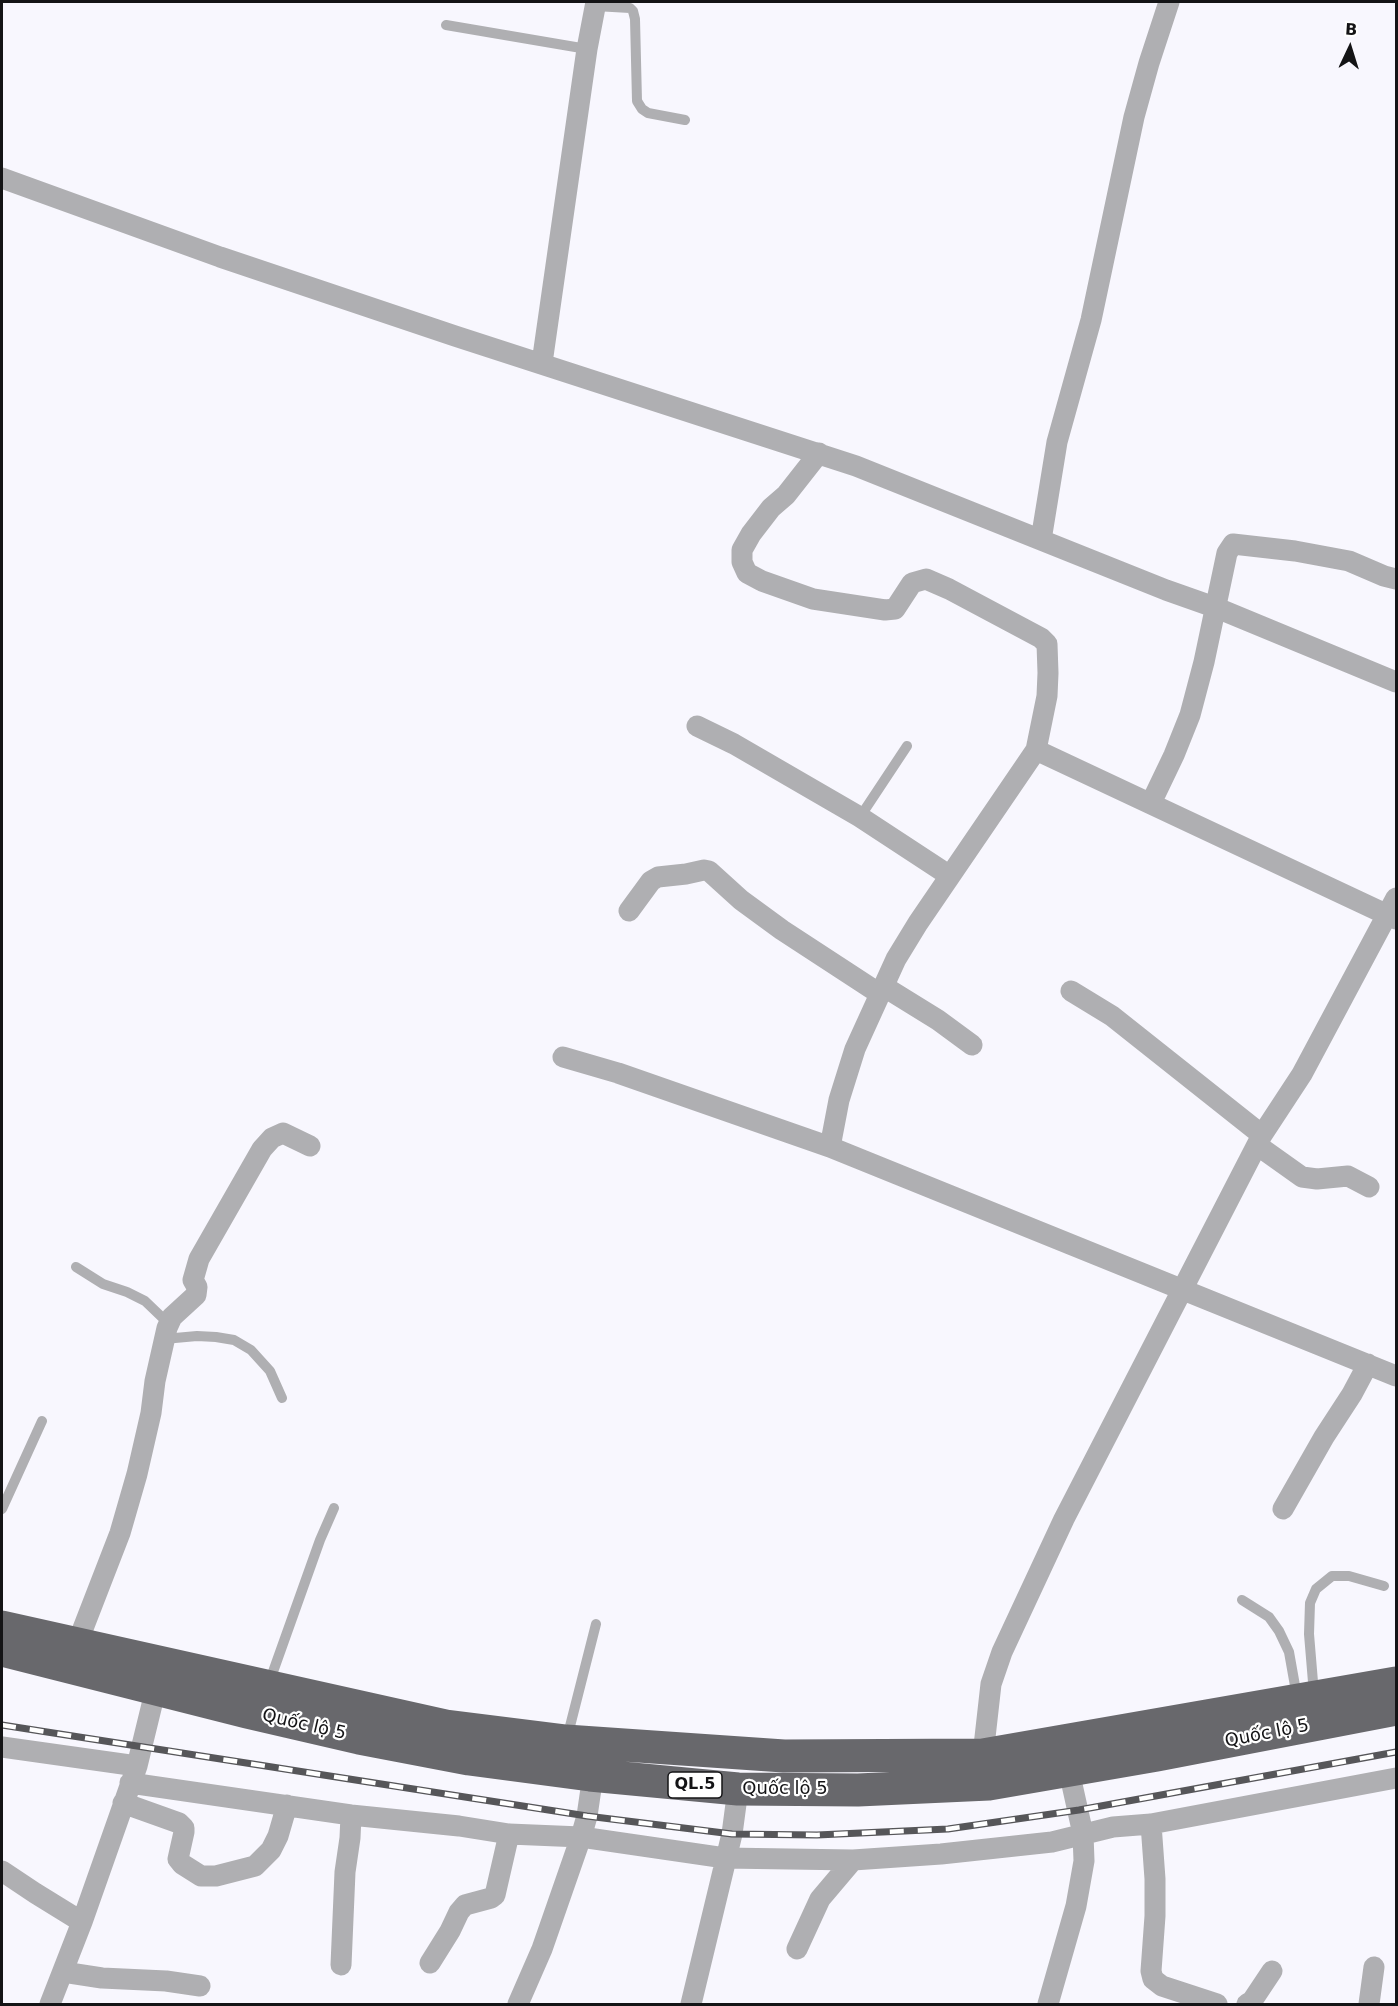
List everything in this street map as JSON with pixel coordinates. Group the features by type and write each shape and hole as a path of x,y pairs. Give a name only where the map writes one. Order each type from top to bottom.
{"highway":[{"name":"Quốc lộ 5","path":"2,1627 446,1726 566,1741 784,1756 983,1755 1396,1683"},
{"name":"Quốc lộ 5","path":"2,1650 247,1712 370,1740 469,1759 593,1775 738,1789 858,1790 989,1784 1396,1709"}],"street":[{"path":"1041,540 1057,442 1091,320 1134,117 1169,2"},
{"path":"542,363 587,49 596,4"},
{"path":"2,178 220,257 455,336 856,465 1396,682"},
{"path":"819,453 751,534 742,550 742,562 747,573 762,581 813,599 885,610 895,609 912,583 926,579 1041,638 1047,644 1048,673 1047,696 1036,750 896,959 855,1049 839,1100 830,1147"},
{"path":"1151,803 1190,715 1227,553 1233,544 1295,551 1349,561 1396,579"},
{"path":"697,726 734,744 860,817 950,876"},
{"path":"983,1755 991,1684 1002,1652 1065,1519 1260,1140 1302,1074 1394,910 1036,750"},
{"path":"629,910 651,881 658,877 709,871 741,900 782,930 881,990 938,1020 972,1045"},
{"path":"1071,991 1112,1016 1302,1177 1317,1179 1348,1176 1369,1187"},
{"path":"563,1057 618,1073 830,1147 1396,1376"},
{"path":"77,1644 120,1533 137,1474 166,1331 172,1317 196,1295 197,1287 193,1280 199,1259 262,1149 272,1138 283,1133 310,1146"},
{"path":"1283,1509 1368,1364"},
{"path":"50,2004 82,1922 133,1775 156,1688"},
{"path":"2,1747 133,1775 351,1815 459,1826 509,1834 581,1836 725,1858 853,1860 941,1854 1041,1843 1113,1827 1152,1824 1396,1778"},
{"path":"1048,2004 1076,1906 1084,1861 1083,1833 1069,1771"},
{"path":"518,2004 542,1949 581,1836 587,1816 593,1775"},
{"path":"691,2004 732,1834 738,1789"},
{"path":"123,1803 179,1823 184,1828 178,1859 201,1876 216,1876 255,1866 271,1850 278,1836 287,1804"},
{"path":"341,1965 345,1872 351,1815"},
{"path":"1152,1824 1155,1879 1151,1971 1153,1980 1170,1989 1217,2004"},
{"path":"430,1964 465,1905 495,1895 509,1834"},
{"path":"797,1949 820,1899 853,1860"},
{"path":"2,1871 82,1922"},
{"path":"1370,2004 1374,1967"},
{"path":"1247,2004 1252,2001 1272,1971"},
{"path":"63,1972 102,1978 166,1981 200,1986"}],"lane":[{"path":"596,4 630,8 633,11 637,101 642,109 648,113 685,120"},
{"path":"446,25 587,49"},
{"path":"860,817 907,746"},
{"path":"76,1267 103,1284 145,1301 166,1331 234,1340 251,1350 270,1371 282,1398"},
{"path":"2,1509 42,1421"},
{"path":"267,1686 320,1540 334,1508"},
{"path":"1306,1699 1310,1603 1316,1589 1332,1576 1349,1576 1384,1586"},
{"path":"1242,1600 1269,1617 1280,1631 1306,1699"},
{"path":"566,1741 596,1624"}],"railway":[{"path":"2,1725 587,1816 732,1834 817,1835 948,1829 1079,1810 1396,1752"}]}
